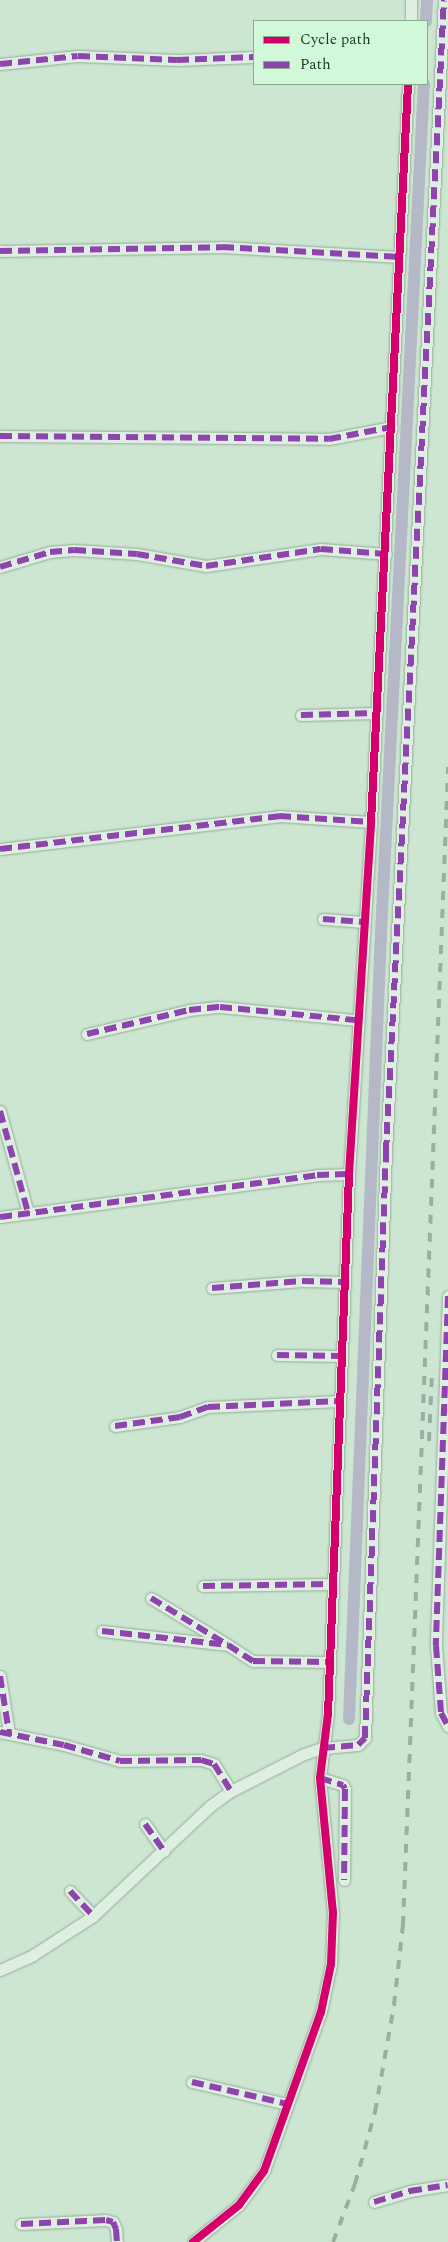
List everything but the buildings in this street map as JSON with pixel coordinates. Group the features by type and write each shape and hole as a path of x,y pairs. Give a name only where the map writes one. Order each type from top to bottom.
{"street":[{"path":"411,20 412,0"},
{"path":"0,1970 34,1955 93,1916 210,1806 231,1791 293,1758 323,1748 358,1745 365,1738 386,1152 444,0"},
{"path":"0,64 78,56 177,60 253,57"},
{"path":"193,2242 215,2227 252,2190 271,2155 321,2012 330,1964 333,1913 320,1778 330,1662 331,1584 356,1020 371,822 386,554 408,85"},
{"path":"0,251 222,246 400,257"},
{"path":"0,436 329,439 392,427"},
{"path":"0,567 50,552 74,550 137,554 184,564 206,566 321,549 386,554"},
{"path":"301,715 377,713"},
{"path":"0,849 280,816 371,822"},
{"path":"323,919 364,922"},
{"path":"87,1034 189,1010 220,1007 356,1020"},
{"path":"0,1111 28,1213"},
{"path":"0,1217 317,1175 349,1174"},
{"path":"212,1288 302,1281 344,1282"},
{"path":"448,1296 436,1646 441,1713 448,1726"},
{"path":"277,1356 341,1356"},
{"path":"115,1426 180,1418 208,1407 339,1402"},
{"path":"203,1586 331,1584"},
{"path":"151,1598 253,1661 330,1662"},
{"path":"102,1630 228,1645"},
{"path":"0,1676 4,1733 120,1761 201,1760 214,1764 231,1791"},
{"path":"320,1778 334,1780 346,1789 344,1880"},
{"path":"144,1824 164,1851"},
{"path":"70,1891 93,1916"},
{"path":"192,2082 288,2104"},
{"path":"374,2202 410,2191 448,2185"},
{"path":"21,2224 106,2220 116,2228 117,2242"}],"waterway":[{"path":"426,20 427,0"},
{"path":"349,1719 381,932 424,85"}],"railway":[{"path":"333,2242 355,2184 375,2112 394,2005 403,1925 448,767"},
{"path":"429,1441 432,1371"}],"marked path":[{"path":"323,1748 358,1745 365,1738 386,1152 444,0"},
{"path":"0,64 78,56 177,60 253,57"},
{"path":"0,251 222,247 400,257"},
{"path":"0,436 329,439 392,427"},
{"path":"0,567 50,552 74,550 137,554 206,566 321,549 386,554"},
{"path":"301,715 377,713"},
{"path":"0,849 279,816 371,822"},
{"path":"323,919 364,922"},
{"path":"87,1034 189,1010 220,1007 356,1020"},
{"path":"0,1111 28,1213"},
{"path":"0,1217 317,1175 349,1174"},
{"path":"212,1288 302,1281 344,1282"},
{"path":"448,1296 436,1646 441,1713 448,1726"},
{"path":"277,1355 341,1356"},
{"path":"115,1426 180,1417 208,1407 339,1401"},
{"path":"203,1586 331,1584"},
{"path":"151,1598 226,1644"},
{"path":"102,1631 228,1645 253,1661 330,1662"},
{"path":"0,1676 9,1733"},
{"path":"0,1732 64,1745 120,1761 201,1760 214,1764 231,1791"},
{"path":"320,1778 343,1785 345,1789 344,1880"},
{"path":"145,1824 164,1851"},
{"path":"70,1891 93,1916"},
{"path":"192,2082 287,2104"},
{"path":"374,2202 410,2191 448,2185"},
{"path":"21,2224 106,2220 113,2222 116,2229 117,2242"}],"cycle path":[{"path":"193,2242 239,2205 264,2171 321,2012 331,1964 333,1913 320,1778 328,1714 349,1174 371,822 408,85"}]}
